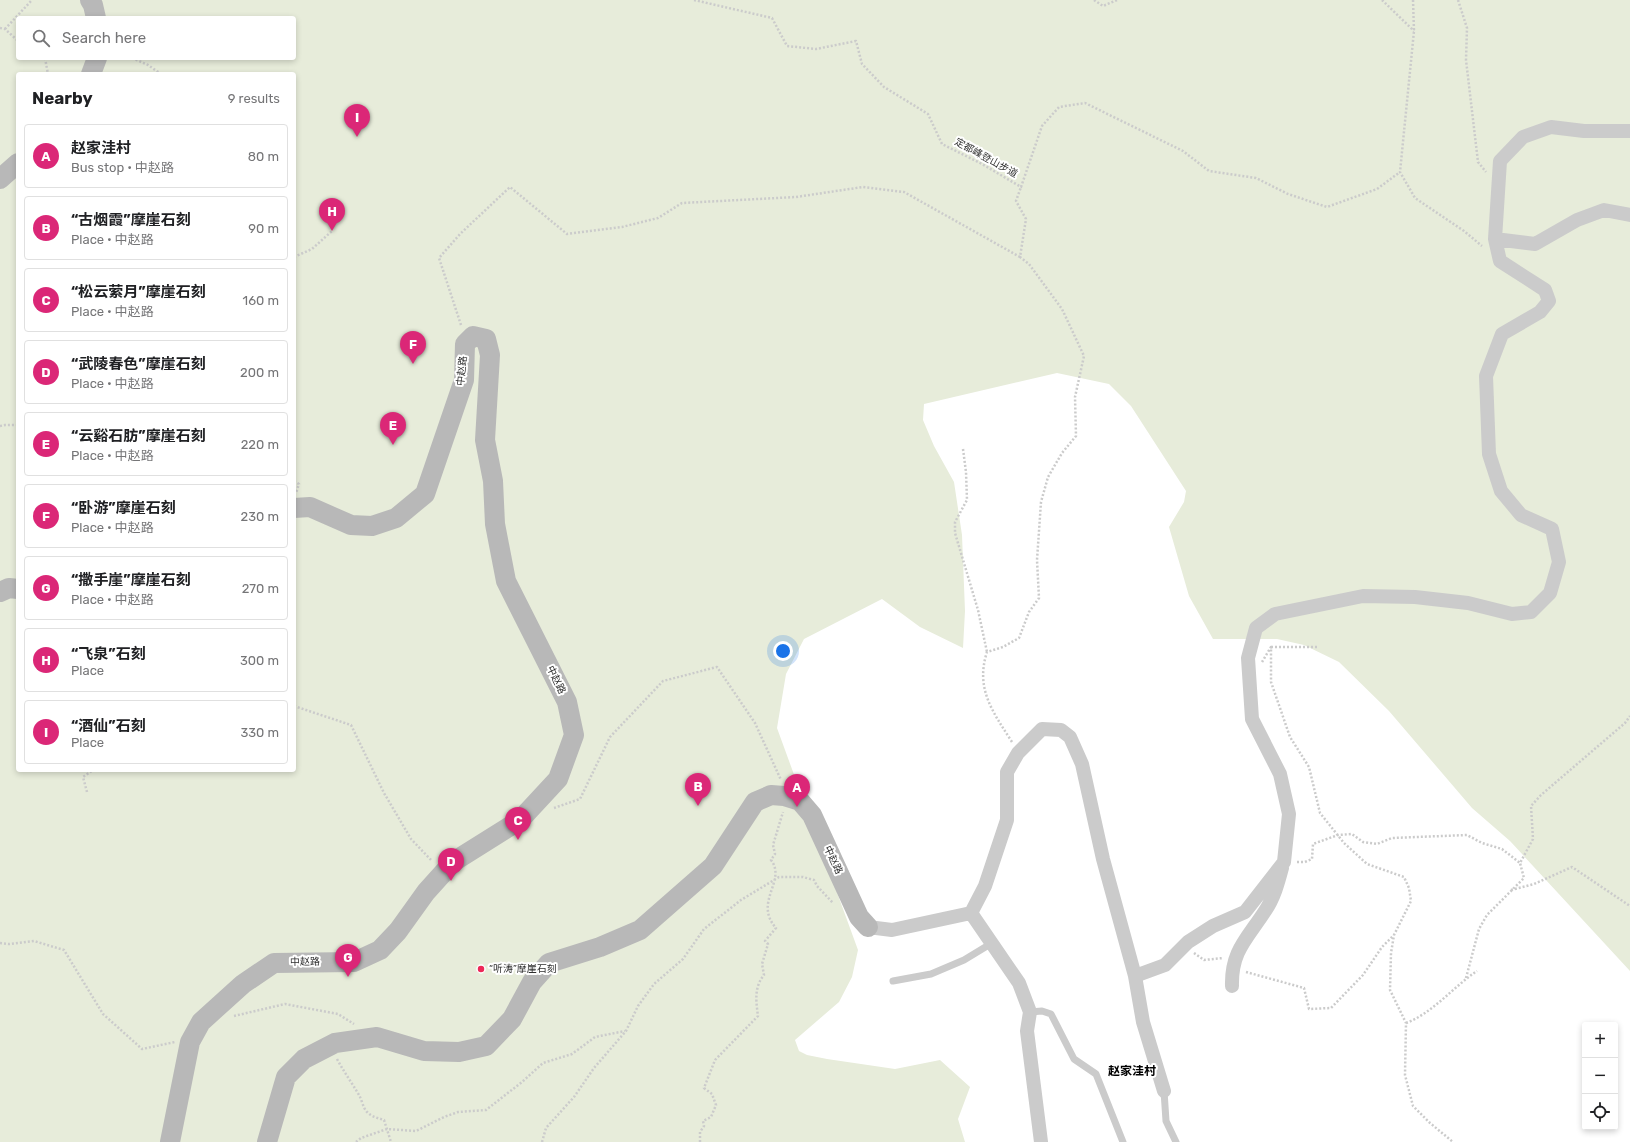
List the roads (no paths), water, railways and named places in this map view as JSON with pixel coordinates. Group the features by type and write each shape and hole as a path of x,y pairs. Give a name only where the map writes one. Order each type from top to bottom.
{"street":[{"path":"90,0 96,16"},
{"path":"92,72 96,60"},
{"path":"1232,986 1234,963 1238,950 1266,910 1278,886 1284,862 1289,814 1280,774 1252,719 1248,658 1256,628 1275,614 1363,596 1415,597 1468,603 1512,614 1531,612 1550,593 1559,562 1552,530 1520,515 1501,491 1488,454 1486,376 1502,334 1540,312 1549,301 1545,290 1500,261 1495,239 1497,188 1500,160 1523,137 1551,127 1584,131 1630,131"},
{"path":"0,179 16,165"},
{"path":"1495,239 1535,244 1577,220 1604,210 1630,215"},
{"name":"中赵路","path":"170,1142 190,1042 201,1022 243,984 274,963 354,962 380,950 398,931 426,892 453,862 520,820 558,779 574,735 567,702 506,581 495,524 493,480 485,440 490,355 486,339 473,336 465,344 464,380 425,494 396,518 372,526 350,525 310,508 296,508"},
{"path":"0,592 9,588 16,589"},
{"path":"972,913 985,886 1007,820 1007,772 1018,753 1042,729 1061,730 1070,737 1082,764 1103,859 1135,976 1143,1022 1164,1091"},
{"name":"中赵路","path":"267,1142 286,1077 304,1059 335,1043 377,1037 424,1051 459,1052 486,1046 512,1019 532,982 549,963 600,947 640,930 713,866 756,802 771,795 789,797 800,801 812,815 859,917 868,927"},
{"path":"1135,976 1166,965 1183,946 1213,926 1245,912 1284,862"},
{"path":"868,927 892,930 972,913"},
{"path":"972,913 1019,983 1030,1012 1027,1031 1041,1142"}],"lane":[{"path":"893,981 931,974 964,960 992,943"},
{"path":"1030,1012 1042,1011 1051,1014 1074,1059 1096,1074 1123,1142"},
{"path":"1164,1091 1166,1121 1176,1142"}],"place":[{"name":"“酒仙”石刻","path":"357,137"},
{"name":"“飞泉”石刻","path":"332,231"},
{"name":"“卧游”摩崖石刻","path":"413,364"},
{"name":"“云谿石肪”摩崖石刻","path":"393,445"},
{"name":"“古烟霞”摩崖石刻","path":"698,806"},
{"name":"赵家洼村","path":"797,807"},
{"name":"“松云萦月”摩崖石刻","path":"518,840"},
{"name":"“武陵春色”摩崖石刻","path":"451,881"},
{"name":"“听涛”摩崖石刻","path":"481,969"},
{"name":"“撒手崖”摩崖石刻","path":"348,977"}],"district":[{"name":"赵家洼村","path":"1132,1071"}]}
